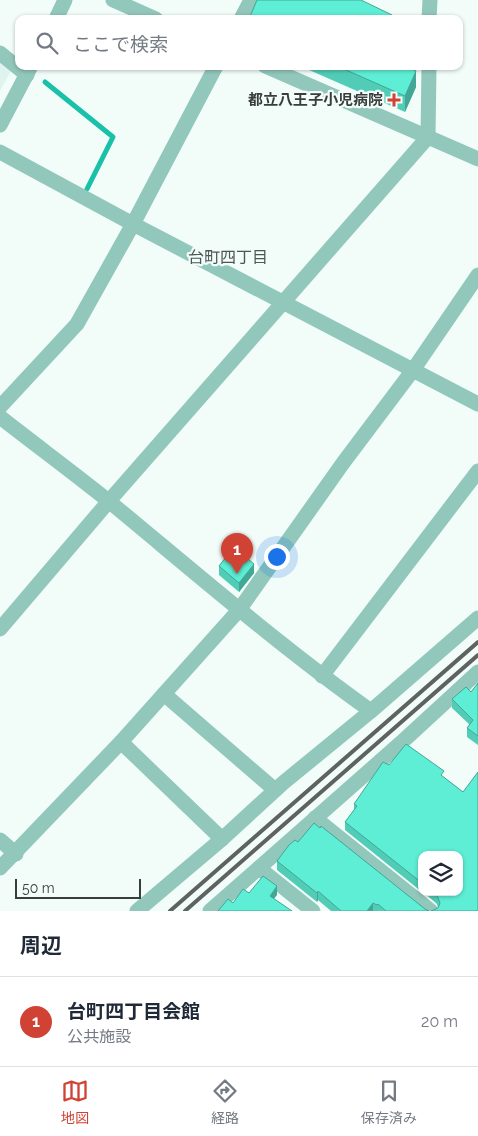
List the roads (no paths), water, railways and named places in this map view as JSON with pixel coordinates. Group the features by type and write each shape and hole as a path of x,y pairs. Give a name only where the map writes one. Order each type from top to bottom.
{"street":[{"path":"58,15 65,0"},
{"path":"112,0 147,15"},
{"path":"243,15 251,0"},
{"path":"429,15 430,0"},
{"path":"0,53 15,62"},
{"path":"0,125 29,70"},
{"path":"0,407 77,324 133,224 214,70"},
{"path":"274,70 478,159"},
{"path":"3,620 284,303 428,136 429,70"},
{"path":"0,152 133,224 478,404"},
{"path":"0,868 16,854 121,742 239,610 343,463 413,370 478,275"},
{"path":"0,418 109,501 239,610 371,712"},
{"path":"322,676 478,471"},
{"path":"137,911 222,839 275,790 371,712 478,618"},
{"path":"210,911 478,672"},
{"path":"164,694 275,790"},
{"path":"121,742 222,839"},
{"path":"315,818 432,911"},
{"path":"0,840 16,854"},
{"path":"259,868 313,911"}],"waterway":[{"path":"45,82 113,137 87,189"}],"railway":[{"path":"170,911 478,642"},
{"path":"185,911 478,655"}],"place":[{"name":"都立八王子小児病院","path":"394,100"},
{"name":"台町四丁目会館","path":"237,574"}],"district":[{"name":"台町四丁目","path":"228,257"}]}
